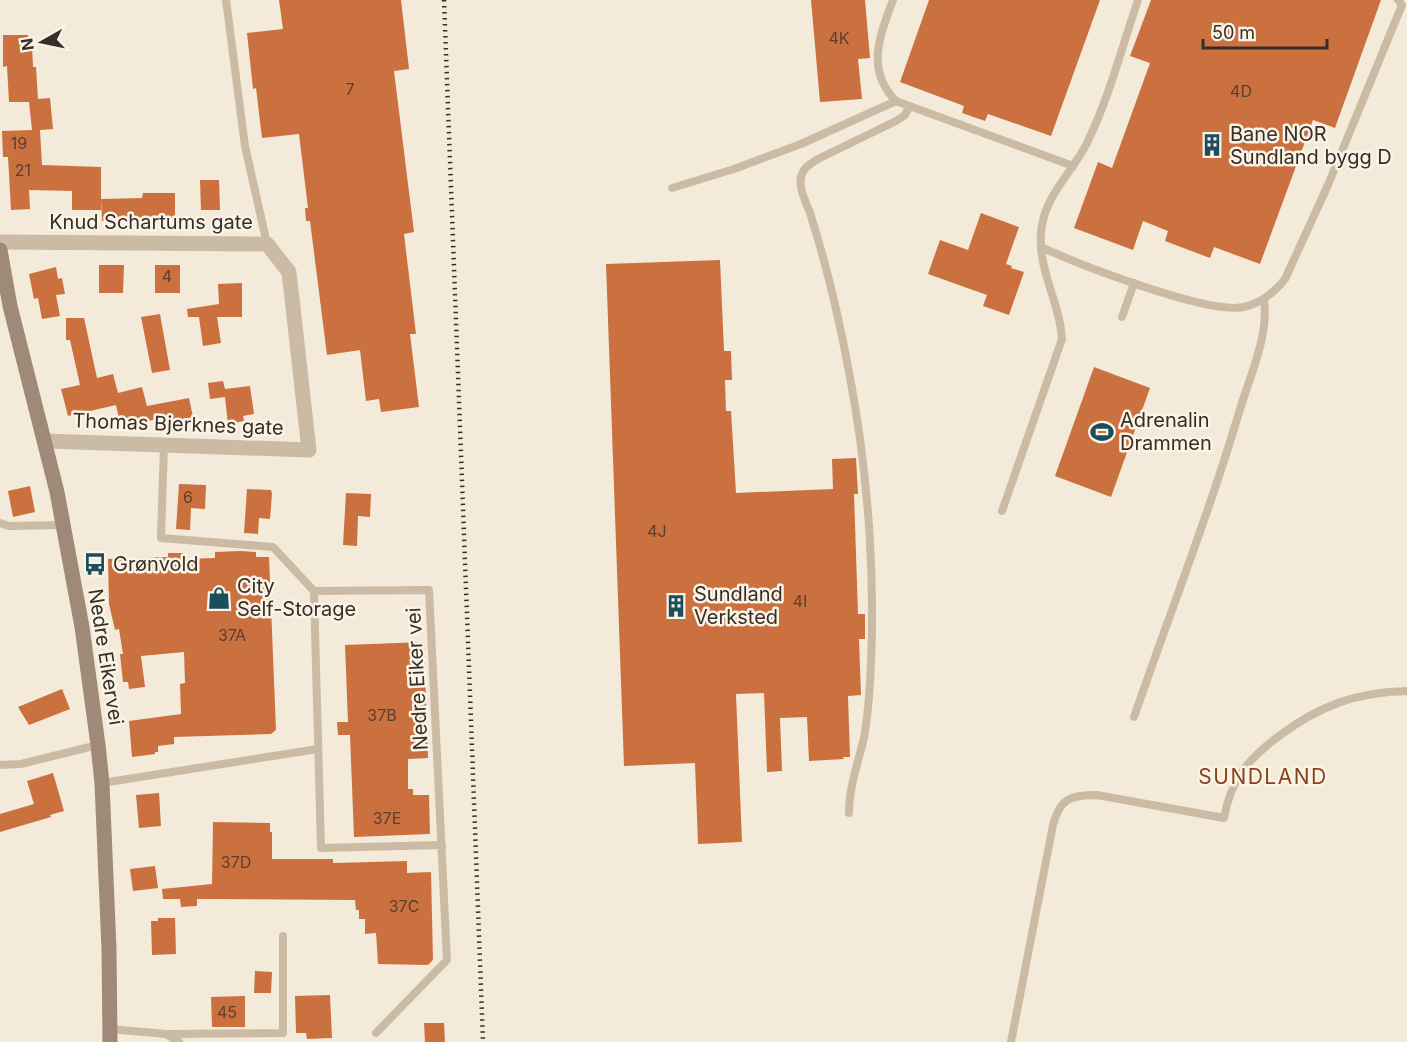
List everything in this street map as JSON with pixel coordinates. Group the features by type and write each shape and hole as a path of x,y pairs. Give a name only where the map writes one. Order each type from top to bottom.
{"main road":[{"name":"Nedre Eikervei","path":"0,250 10,306 46,441 63,525 98,745 102,783 109,949 110,1035"}],"street":[{"name":"Knud Schartums gate","path":"0,242 267,244 289,272 309,450"},
{"name":"Thomas Bjerknes gate","path":"46,441 309,450"}],"lane":[{"path":"226,0 244,146 267,244"},
{"path":"893,0 878,50 877,68 886,92 896,101 909,107 1073,166"},
{"path":"1002,512 1062,339 1061,325 1048,288 1041,247 1041,231 1046,211 1087,143 1138,0"},
{"path":"1041,247 1134,283 1191,300 1243,307 1264,300 1285,279 1328,185 1403,2"},
{"path":"672,188 792,148 896,101"},
{"path":"849,813 851,785 864,736 869,688 871,625 867,493 859,425 837,308 801,186 801,174 807,166 818,159 896,121 905,115 909,107"},
{"path":"1122,317 1134,283"},
{"path":"1134,717 1223,466 1260,344 1265,311 1264,300"},
{"path":"165,445 161,538 273,547 314,591 321,848 441,845"},
{"path":"0,523 9,526 63,525"},
{"name":"Nedre Eiker vei","path":"314,591 429,590 447,960 376,1033"},
{"path":"1011,1042 1053,825 1061,804 1069,798 1097,795 1224,818 1230,794 1240,772 1268,744 1297,723 1329,705 1347,699 1407,691"},
{"path":"0,765 21,764 98,745"},
{"path":"102,783 318,749"},
{"path":"110,1035 283,1034 283,936"},
{"path":"166,1034 180,1042"}],"building":[{"path":"279,0 401,0 409,69 394,71 414,232 404,234 416,334 410,334 419,407 381,412 379,399 366,401 360,350 327,355 310,221 306,221 305,208 308,208 299,134 262,138 256,88 253,89 247,33 283,29"},
{"path":"811,0 865,0 870,58 858,59 862,99 820,102"},
{"path":"929,0 1100,0 1051,136 988,114 985,121 962,113 964,106 900,82"},
{"name":"Bane NOR Sundland bygg D","path":"1151,0 1381,0 1335,128 1313,120 1260,264 1214,247 1210,258 1165,241 1168,231 1143,221 1133,250 1074,228 1098,162 1112,168 1150,63 1130,56"},
{"path":"3,35 28,35 28,46 32,46 33,67 36,67 38,99 50,98 53,129 40,130 42,165 101,167 101,210 72,210 72,191 29,190 30,209 11,210 8,157 3,157 2,131 32,130 29,102 9,102 7,66 3,67"},
{"path":"200,180 219,180 220,210 201,210"},
{"path":"143,193 175,193 175,219 102,221 101,199 142,198"},
{"path":"981,213 1019,227 1006,264 1024,272 1009,315 983,306 987,295 928,274 940,240 968,250"},
{"name":"Sundland Verksted","path":"720,260 724,351 731,351 732,380 725,380 726,411 731,411 736,493 833,489 832,459 856,458 858,494 854,494 858,614 865,614 865,639 859,639 861,695 848,696 850,757 809,761 807,717 780,718 782,771 767,772 764,693 736,694 742,842 698,844 695,763 624,766 606,264"},
{"path":"99,265 124,265 123,293 99,293"},
{"path":"155,265 180,265 180,293 155,293"},
{"path":"56,267 58,279 62,278 65,294 56,295 60,316 42,319 38,298 34,299 29,274"},
{"path":"242,283 242,317 217,317 221,343 203,346 199,317 188,317 187,309 219,304 218,284"},
{"path":"160,314 170,370 152,373 141,317"},
{"path":"66,318 84,318 97,378 113,374 118,393 142,387 147,406 189,398 193,417 172,421 171,416 121,427 116,405 68,416 61,389 80,385 70,340 66,340"},
{"name":"Adrenalin Drammen","path":"1094,367 1150,388 1111,497 1055,476"},
{"path":"223,381 225,389 250,386 254,414 243,416 244,421 228,424 225,397 210,399 208,383"},
{"path":"179,484 206,485 205,509 191,508 190,530 176,529"},
{"path":"30,486 35,512 13,517 8,491"},
{"path":"247,489 271,490 272,494 270,519 259,518 258,534 244,533"},
{"path":"346,493 371,494 370,517 358,516 357,546 343,545"},
{"path":"215,552 256,552 256,557 269,557 276,730 271,734 174,737 174,744 158,746 158,752 155,754 132,757 129,721 181,714 180,684 185,683 184,652 141,656 145,687 129,689 128,682 123,682 120,654 123,654 119,629 115,630 109,604 108,559 168,557 168,553 183,553 183,559 215,558"},
{"path":"424,642 428,758 408,759 408,789 413,789 413,795 429,795 430,834 354,837 350,735 338,735 337,722 348,722 345,645"},
{"path":"62,689 70,709 29,725 18,707"},
{"path":"53,773 64,811 0,832 0,814 34,804 27,781"},
{"path":"159,793 161,826 139,828 136,795"},
{"path":"213,822 270,823 272,859 333,859 333,863 407,861 407,873 431,872 433,960 428,965 378,964 376,933 365,934 365,919 359,919 359,910 356,910 355,900 197,899 197,906 181,907 180,899 163,899 162,889 212,884"},
{"path":"155,866 158,888 133,891 130,869"},
{"path":"158,918 175,918 176,954 152,955 151,921 158,921"},
{"path":"255,971 272,972 271,993 254,993"},
{"path":"330,995 332,1038 307,1039 306,1033 296,1033 295,996"},
{"path":"245,996 245,1027 212,1027 211,997"},
{"path":"424,1023 444,1023 445,1042 425,1042"}],"railway":[{"path":"444,0 483,1042"}],"place":[{"name":"Bane NOR Sundland bygg D","path":"1212,145"},
{"name":"Adrenalin Drammen","path":"1102,432"},
{"name":"Grønvold","path":"95,564"},
{"name":"City Self-Storage","path":"219,598"},
{"name":"Sundland Verksted","path":"676,606"}],"district":[{"name":"SUNDLAND","path":"1263,777"}]}
